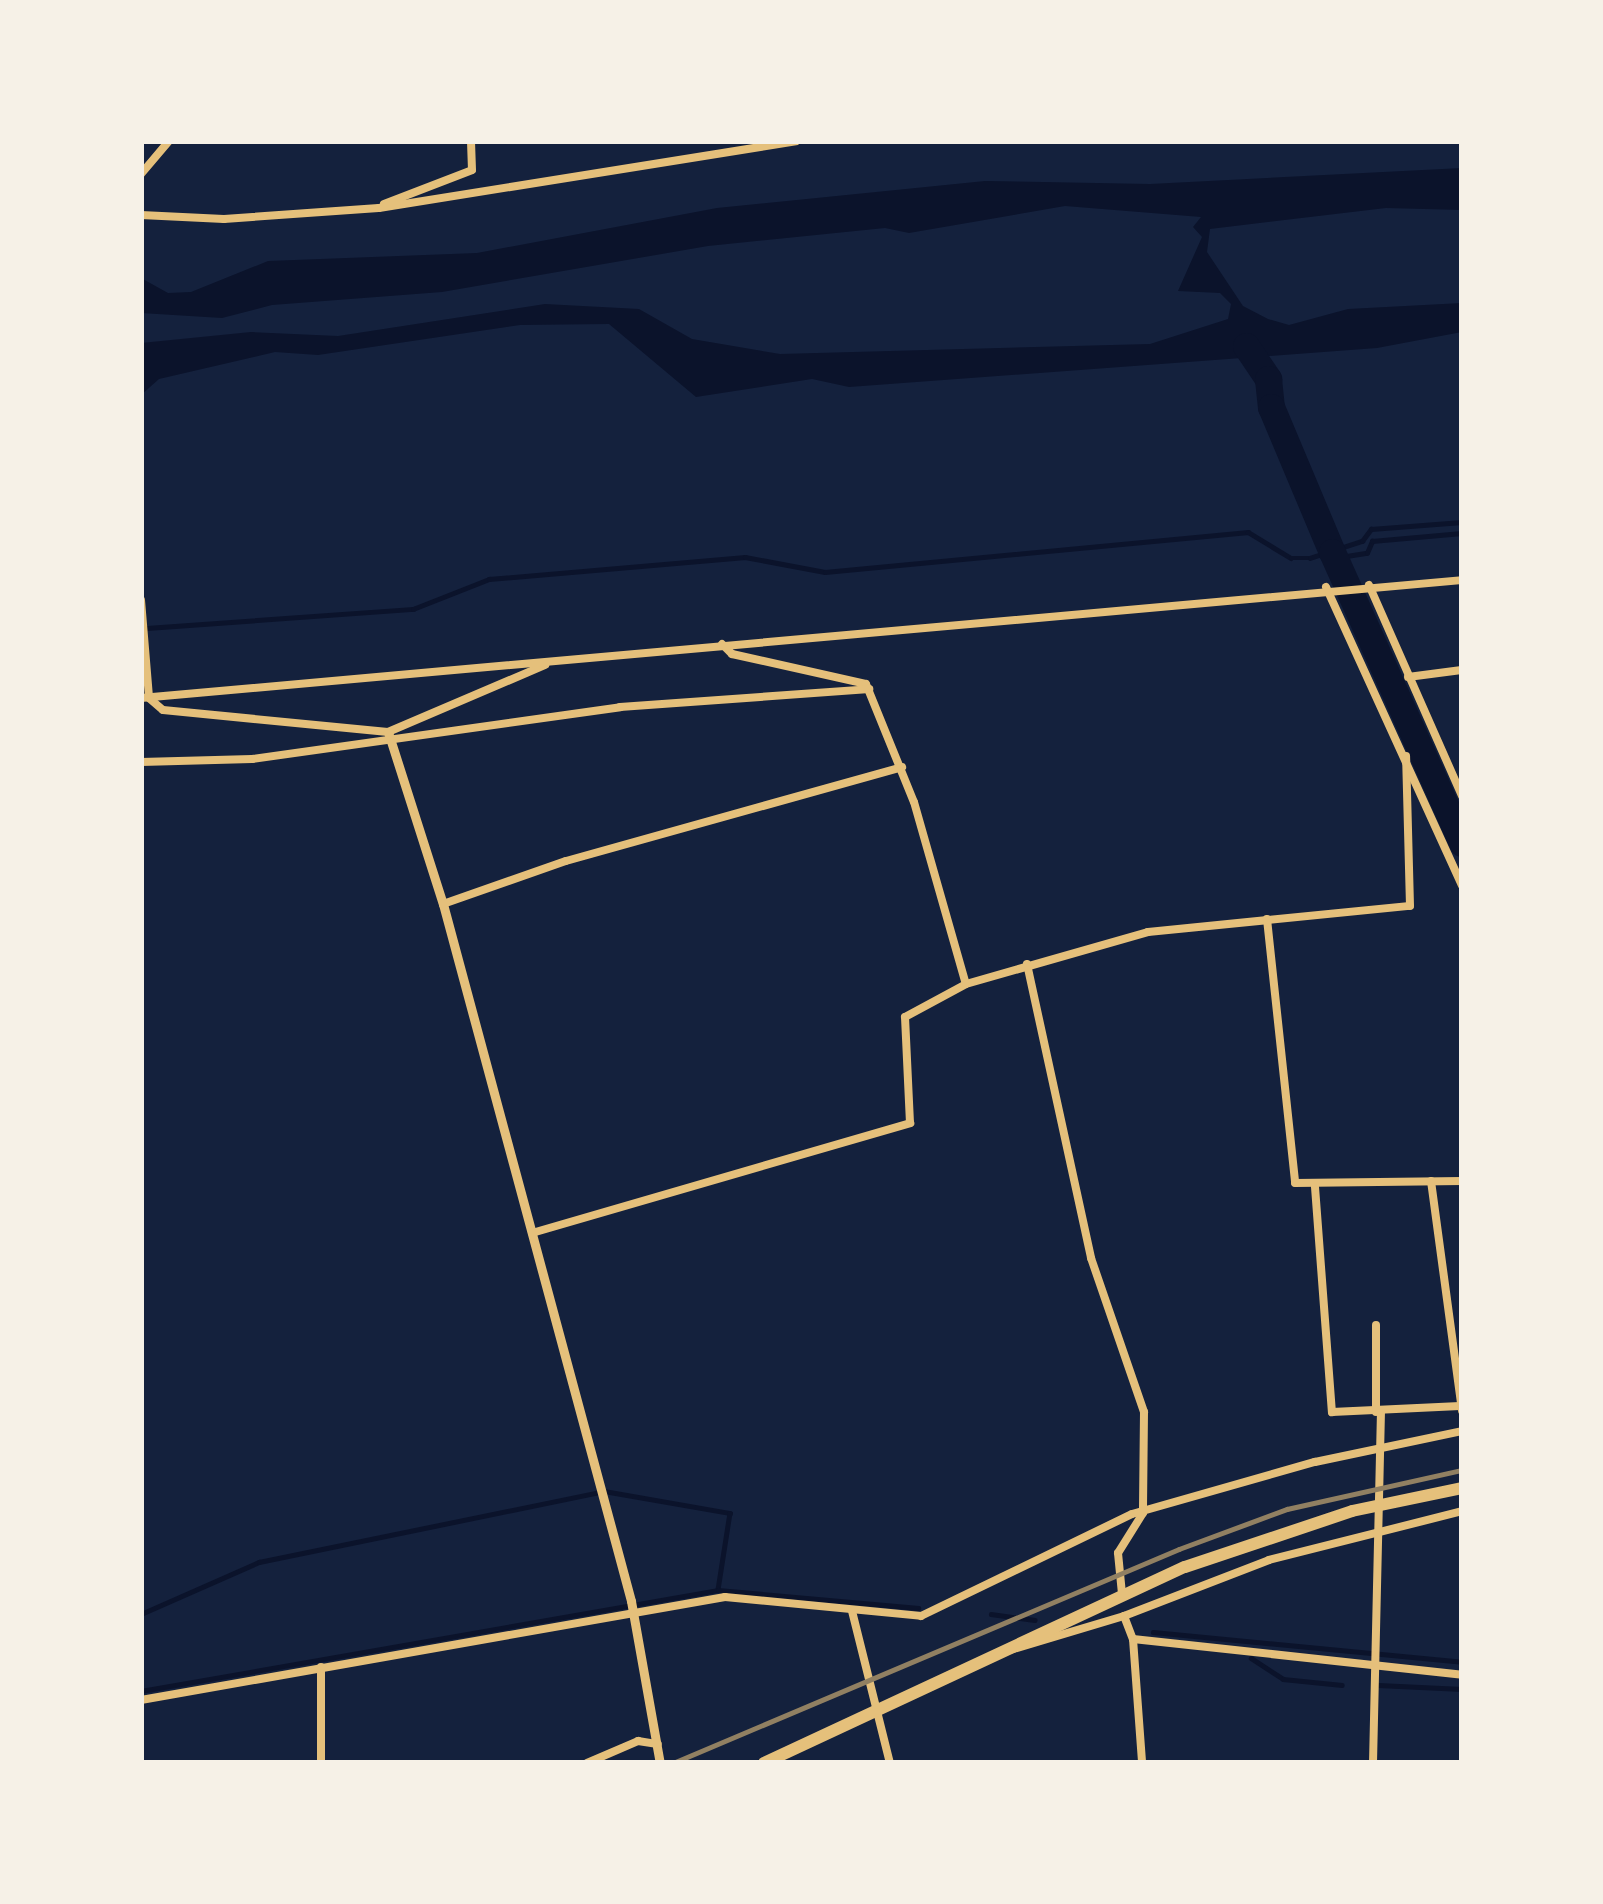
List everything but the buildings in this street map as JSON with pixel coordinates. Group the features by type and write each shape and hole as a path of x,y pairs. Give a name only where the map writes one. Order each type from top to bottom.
{"highway":[{"path":"764,1763 1122,1594 1318,1521 1462,1488"}],"street":[{"path":"141,174 169,141"},
{"path":"379,208 472,170 471,141"},
{"path":"141,215 224,219 379,208 796,141"},
{"path":"145,698 546,664 1326,587 1462,580"},
{"path":"1366,585 1462,796"},
{"path":"1326,587 1462,886"},
{"path":"141,600 145,698"},
{"path":"722,644 732,654 869,689"},
{"path":"145,698 163,710 391,736 546,664"},
{"path":"1408,676 1462,670"},
{"path":"141,762 252,759 620,707 869,689"},
{"path":"869,689 902,766 966,984"},
{"path":"391,736 443,904 633,1608 660,1763"},
{"path":"532,1233 910,1124 905,1017 966,984 1148,932 1410,907 1406,756"},
{"path":"443,904 566,860 902,766"},
{"path":"1268,919 1288,1164 1295,1183 1315,1187 1462,1181"},
{"path":"1027,964 1090,1258 1144,1412 1143,1514 1118,1553 1122,1594"},
{"path":"1315,1187 1332,1412 1461,1408 1431,1181"},
{"path":"1373,1763 1381,1447 1376,1325"},
{"path":"141,1700 633,1608 724,1597 921,1616 1011,1579 1111,1522 1381,1447 1462,1431"},
{"path":"1002,1650 1027,1651 1235,1571 1379,1529 1462,1511"},
{"path":"852,1611 890,1763"},
{"path":"1124,1616 1133,1639 1142,1763"},
{"path":"1133,1639 1379,1658 1462,1675"},
{"path":"321,1667 321,1763"},
{"path":"587,1763 621,1746 658,1744"}],"water":[{"path":"1462,168 1462,210 1386,208 1210,229 1207,252 1243,306 1268,319 1289,325 1348,309 1462,303 1462,332 1377,348 849,387 812,379 696,397 609,324 520,325 318,355 275,352 159,379 141,395 141,343 251,332 338,336 545,304 639,309 692,339 780,354 1150,344 1228,319 1231,304 1220,293 1178,291 1202,237 1193,227 1201,217 1065,206 909,233 885,228 708,246 442,292 272,305 222,318 141,313 141,278 168,293 191,292 268,261 477,253 717,208 985,181 1150,184"}],"waterway":[{"path":"1246,346 1268,379 1271,407 1462,843"},
{"path":"147,628 413,609 489,579 745,557 825,572 1248,532 1291,558 1310,558 1362,541 1371,529 1462,522"},
{"path":"1334,558 1367,553 1372,541 1462,533"},
{"path":"141,1614 259,1562 604,1491 730,1513 718,1590"},
{"path":"141,1691 718,1590 918,1608"},
{"path":"991,1614 1035,1620"},
{"path":"1153,1632 1462,1662"},
{"path":"1251,1658 1283,1679 1342,1685"},
{"path":"1378,1685 1462,1689"}],"railway":[{"path":"673,1763 1179,1549 1287,1509 1462,1470"}]}
